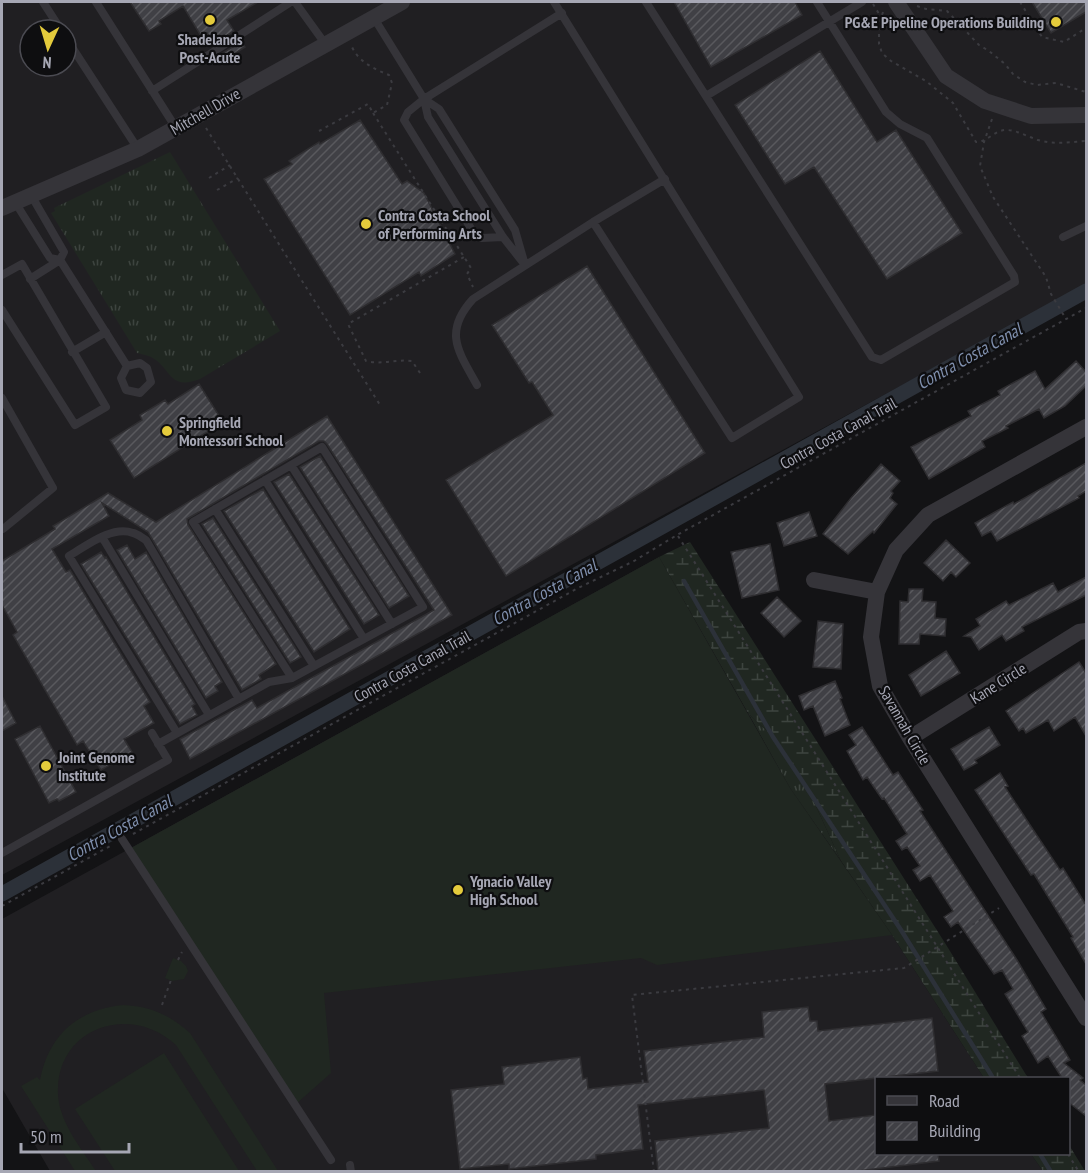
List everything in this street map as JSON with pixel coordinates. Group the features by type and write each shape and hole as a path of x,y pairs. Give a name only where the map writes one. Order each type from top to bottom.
{"street":[{"name":"Mitchell Drive","path":"8,205 138,149 402,2"},
{"path":"896,2 946,76 985,101 1031,116 1086,115"},
{"name":"Savannah Circle","path":"1086,427 928,515 896,550 877,592 871,637 880,686 910,738 1086,1018"},
{"path":"814,580 877,592"},
{"name":"Kane Circle","path":"910,738 1079,632 1086,631"}],"lane":[{"path":"43,2 53,18"},
{"path":"96,2 176,128"},
{"path":"152,91 293,2 326,45"},
{"path":"554,2 799,397 732,438 593,222"},
{"path":"646,2 872,357 881,360 1015,282 1014,276 927,138 900,124 886,112 817,2"},
{"path":"706,96 862,2"},
{"path":"503,237 482,238 475,235 404,120 408,112 424,99 562,13"},
{"path":"374,18 424,99 428,117 503,237 525,265"},
{"path":"78,56 138,149"},
{"path":"424,99 439,110 515,230 525,265"},
{"path":"477,385 461,356 457,341 456,324 462,311 477,296 664,179"},
{"path":"30,279 60,260 64,252 31,195"},
{"path":"8,205 50,258 60,260 128,366"},
{"path":"1063,237 1086,226"},
{"path":"2,275 22,264 106,407 75,425 2,310"},
{"path":"72,351 106,332"},
{"path":"2,399 53,488 3,529"},
{"path":"158,744 268,682 291,678 423,607 322,447 193,522 291,678"},
{"path":"291,465 392,624"},
{"path":"265,480 364,639"},
{"path":"215,509 314,666"},
{"path":"177,733 69,556 102,537 117,532 132,532 146,540 239,699"},
{"path":"102,537 209,716"},
{"path":"2,853 168,760 152,733"},
{"path":"122,839 331,1160"}],"path":[{"path":"871,2 881,18"},
{"path":"913,2 926,9 947,11 979,45 1025,82 1037,85 1056,83 1086,92"},
{"path":"1020,2 1042,37 1064,42 1086,28"},
{"path":"346,34 356,55 376,70 389,75 392,83 387,105 373,113"},
{"path":"319,131 368,104 471,268 467,274 477,296"},
{"path":"998,106 984,142 980,166 993,197 1046,277 1051,294 1066,319"},
{"path":"199,115 380,405"},
{"path":"209,178 230,165"},
{"path":"217,190 238,178"},
{"path":"420,373 412,361 376,363 366,361 348,324 464,257"},
{"path":"1085,309 1086,316"},
{"name":"Contra Costa Canal Trail","path":"2,906 578,588 634,561 1085,309"},
{"path":"677,535 1019,1077"},
{"path":"654,1172 632,995 904,968 1012,900"},
{"path":"162,1005 171,980"},
{"path":"1069,1155 1079,1172"}],"shaded area":[{"path":"2,2 1086,2 1086,285 2,875"},
{"name":"Ygnacio Valley High School","path":"659,557 790,788 892,935 983,1077 875,1077 875,1155 1032,1155 1043,1171 50,1171 2,1088 2,919"}],"green space":[{"path":"170,152 280,331 200,379 190,382 176,380 158,362 149,356 137,353 51,213 55,211 54,208"},
{"path":"690,542 1027,1077 983,1077 892,935 841,861 809,791 773,737 748,713 659,557"},
{"path":"659,557 790,788 892,935 657,965 641,958 324,993 331,1073 296,1104 131,848"},
{"path":"748,713 773,737 809,791 841,861 790,788"},
{"path":"173,958 186,966 188,971 184,979 172,981 165,978"},
{"path":"123,1005 142,1007 159,1013 175,1021 190,1033 278,1171 257,1171 176,1045 158,1032 138,1025 118,1024 99,1029 82,1038 69,1052 60,1071 58,1094 62,1115 96,1171 75,1171 21,1086 37,1077 40,1080 50,1050 58,1038 79,1019 92,1012"},
{"path":"164,1053 239,1171 115,1171 75,1109"},
{"path":"1070,1147 1085,1171 1043,1171 1032,1155 1070,1155"}],"building":[{"name":"Shadelands Post-Acute","path":"130,2 258,2 227,20 234,31 214,44 207,33 201,36 183,6 159,21 161,24 149,31"},
{"path":"674,2 795,2 802,15 711,67"},
{"name":"PG&E Pipeline Operations Building","path":"1032,2 1086,2 1086,12 1051,33"},
{"path":"241,42 245,47 225,60 221,54"},
{"path":"820,51 877,142 896,130 962,233 887,279 814,167 785,184 735,105"},
{"name":"Contra Costa School of Performing Arts","path":"360,120 402,184 407,181 424,193 455,254 421,276 419,272 350,315 264,179 292,164 289,161 319,142 320,144"},
{"path":"587,266 705,453 506,576 446,480 553,415 532,382 529,383 492,325"},
{"path":"1076,361 1086,372 1086,386 1065,406 1044,418 1039,409 1006,426 1008,428 982,441 985,447 929,479 911,447 971,416 968,411 1000,395 998,391 1035,371 1045,389"},
{"name":"Springfield Montessori School","path":"199,384 223,422 134,478 110,440 142,420 140,415 165,400 168,404"},
{"path":"327,416 452,615 190,759 180,739 252,700 257,708 434,610 327,444 319,441 187,519 188,525 276,664 259,675 261,679 242,690 148,532 102,503 109,516 52,549 66,572 70,570 150,702 144,706 154,723 124,739 132,752 101,770 83,741 77,745 13,635 17,632 2,605 2,561 55,529 53,526 108,493 156,522"},
{"path":"320,456 409,596 389,608 300,467"},
{"path":"1086,463 1086,491 1078,496 1079,498 997,541 991,531 982,536 975,523 1013,502 1014,504"},
{"path":"881,464 900,481 891,491 893,493 890,498 897,504 874,533 873,531 848,554 823,534"},
{"path":"289,474 379,615 364,624 274,482"},
{"path":"263,489 350,629 314,652 224,511"},
{"path":"809,512 817,536 784,546 777,523"},
{"path":"213,518 301,657 290,663 202,524"},
{"path":"946,540 970,563 956,577 951,572 943,581 924,563"},
{"path":"770,544 779,590 742,598 731,552"},
{"path":"127,545 135,559 146,552 222,682 215,686 218,691 206,698 117,550"},
{"path":"101,552 195,704 192,706 197,715 180,724 81,564"},
{"path":"1086,577 1086,595 1022,627 1024,631 1006,641 1002,635 979,650 971,637 964,636 980,626 976,619 1006,601 1009,605 1053,583 1058,592"},
{"path":"909,589 923,589 922,601 936,602 935,618 946,619 945,636 920,634 919,644 899,644 900,601 908,602"},
{"path":"777,597 801,621 784,637 761,613"},
{"path":"818,621 843,624 841,669 813,667"},
{"path":"946,651 960,673 921,696 909,675"},
{"path":"1079,662 1086,673 1086,736 1075,717 1054,731 1048,720 1026,733 1023,728 1019,731 1006,711"},
{"path":"835,681 850,725 825,736 813,706 804,710 799,696"},
{"name":"Joint Genome Institute","path":"2,696 16,723 2,731"},
{"name":"Joint Genome Institute","path":"40,726 76,792 59,801 57,799 49,803 15,739"},
{"path":"862,727 893,775 898,772 923,810 920,811 1017,960 1046,1009 1041,1012 1070,1060 1064,1063 1083,1078 1080,1080 1086,1085 1086,1116 1070,1104 1070,1077 1061,1077 1048,1056 1038,1063 1022,1036 1028,1032 1005,994 1013,989 1002,970 994,974 958,922 951,927 944,917 953,911 930,875 920,881 913,870 920,866 907,847 902,850 896,841 907,834 884,798 882,799 867,777 863,780 847,751 856,745 849,735"},
{"path":"989,727 1000,745 975,760 977,763 964,770 951,749"},
{"path":"1000,773 1008,786 1005,787 1060,870 1063,868 1086,905 1086,964 1071,938 1073,937 1034,874 1031,875 975,790"},
{"path":"808,1007 810,1021 817,1021 818,1031 932,1018 938,1071 825,1084 829,1121 875,1115 875,1155 938,1155 939,1161 850,1172 658,1172 655,1141 769,1128 764,1090 638,1105 643,1149 596,1155 596,1159 509,1169 509,1164 460,1169 451,1090 504,1084 502,1067 580,1057 583,1079 587,1078 588,1089 648,1082 644,1051 764,1037 762,1012"}],"waterway":[{"name":"Contra Costa Canal","path":"2,894 1086,291"},
{"path":"684,581 773,737 901,930 992,1077"},
{"path":"1041,1155 1051,1172"}],"place":[{"name":"Shadelands Post-Acute","path":"210,20"},
{"name":"PG&E Pipeline Operations Building","path":"1056,22"},
{"name":"Contra Costa School of Performing Arts","path":"366,224"},
{"name":"Springfield Montessori School","path":"167,431"},
{"name":"Joint Genome Institute","path":"46,766"},
{"name":"Ygnacio Valley High School","path":"458,890"}]}
